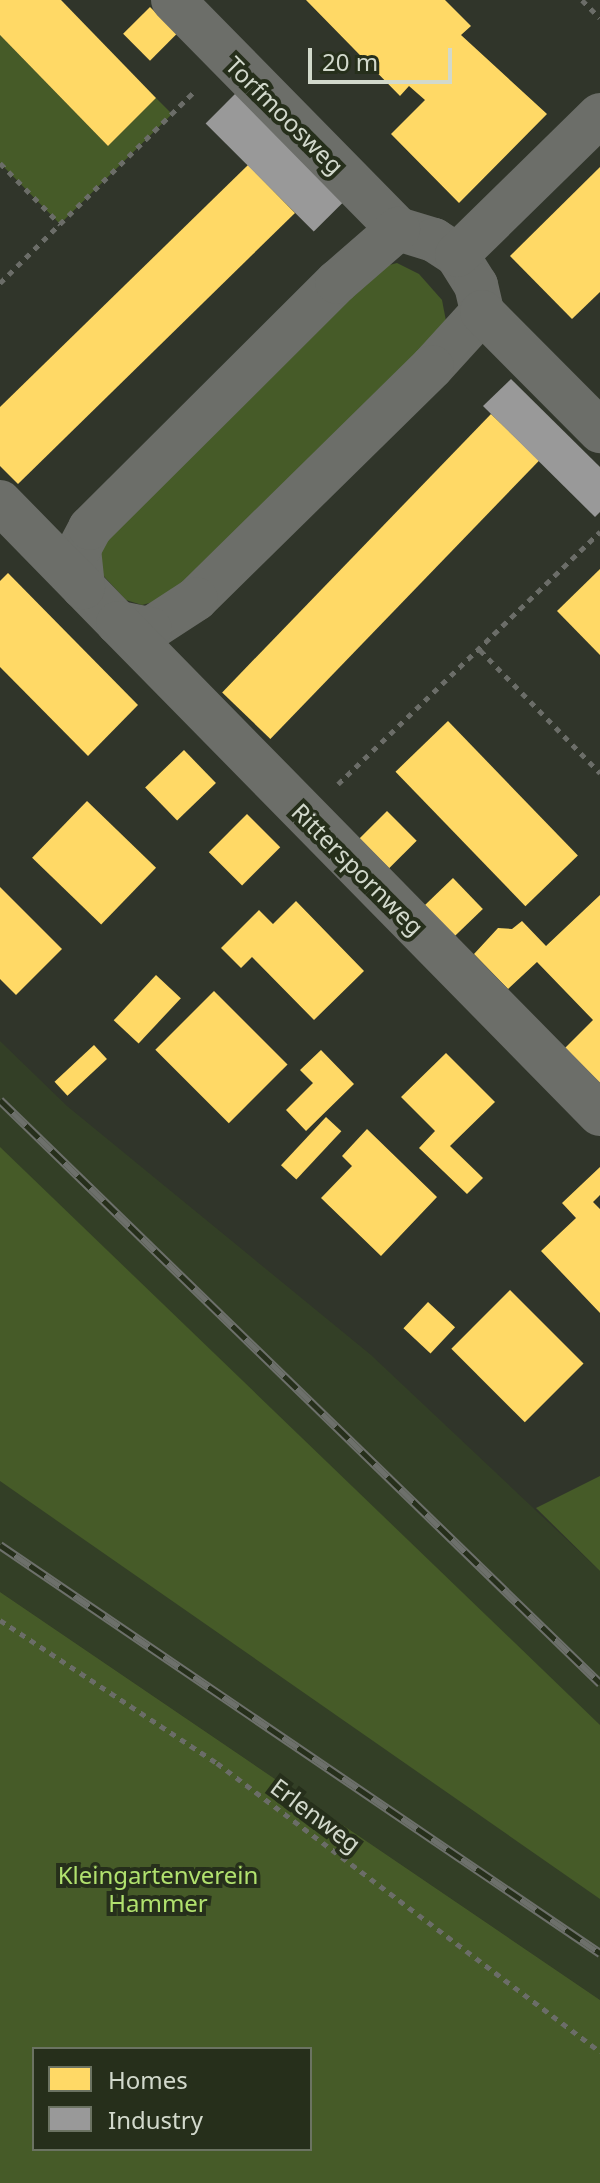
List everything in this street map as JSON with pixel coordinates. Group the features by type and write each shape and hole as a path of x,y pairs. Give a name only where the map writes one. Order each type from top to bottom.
{"street":[{"name":"Torfmoosweg","path":"173,0 398,229"},
{"path":"457,255 600,115"},
{"path":"83,587 79,549 107,508 337,282 398,229 434,240 457,255 476,285 482,312 600,431"},
{"path":"118,623 150,629 196,599 432,367 482,312"},
{"name":"Ritterspornweg","path":"0,502 600,1114"}],"path":[{"path":"582,0 600,18"},
{"path":"0,283 228,58"},
{"path":"0,163 60,224"},
{"path":"305,815 600,532"},
{"path":"480,650 600,773"},
{"name":"Erlenweg","path":"0,1620 217,1763 600,2052"}],"shaded area":[{"path":"0,1041 67,1106 371,1355 600,1571 600,2000 0,1592"}],"green space":[{"path":"0,35 108,146 156,98 172,114 60,224 0,163"},
{"path":"397,263 419,274 442,300 446,321 440,337 175,596 142,605 126,600 98,570 96,542 378,268"},
{"path":"0,1147 600,1725 600,1899 0,1481"},
{"path":"600,1476 600,1571 536,1508"},
{"name":"Kleingartenverein Hammer","path":"0,1592 600,2000 600,2183 0,2183"}],"building: Homes":[{"path":"0,0 61,0 156,98 108,146 0,35"},
{"path":"306,0 445,0 471,26 461,35 547,114 459,203 391,134 425,100 409,86 400,96"},
{"path":"150,7 177,34 150,61 123,34"},
{"path":"248,165 295,213 18,484 0,466 0,407"},
{"path":"600,167 600,292 572,319 510,256"},
{"path":"491,414 539,461 270,739 222,692"},
{"path":"600,569 600,655 557,611"},
{"path":"8,573 138,705 88,756 0,667 0,581"},
{"path":"448,721 578,856 525,906 395,772"},
{"path":"184,750 216,783 177,821 145,788"},
{"path":"87,801 156,868 101,925 32,858"},
{"path":"387,811 417,841 389,868 359,839"},
{"path":"247,814 280,847 242,885 209,852"},
{"path":"453,878 483,909 454,937 424,906"},
{"path":"0,887 62,949 16,995 0,979"},
{"path":"600,895 600,1083 565,1048 593,1020 537,962 508,989 474,954 498,928 512,929 522,921 546,946"},
{"path":"296,901 364,971 314,1020 252,957 241,968 221,948 259,910 273,924"},
{"path":"156,975 181,998 139,1044 114,1020"},
{"path":"214,991 288,1065 229,1123 155,1050"},
{"path":"94,1045 107,1059 67,1096 55,1082"},
{"path":"321,1050 354,1084 306,1131 286,1110 313,1083 300,1070"},
{"path":"446,1053 495,1102 450,1146 483,1178 467,1194 419,1148 435,1131 401,1097"},
{"path":"326,1117 341,1131 296,1180 281,1165"},
{"path":"367,1129 437,1197 381,1256 321,1198 352,1166 342,1156"},
{"path":"600,1167 600,1195 593,1202 600,1209 600,1313 541,1251 576,1218 562,1203"},
{"path":"510,1290 584,1364 525,1422 451,1349"},
{"path":"428,1302 455,1327 431,1354 403,1328"}],"building: Industry":[{"path":"236,93 344,201 314,232 206,123"},
{"path":"511,379 600,467 600,512 595,517 483,406"}],"railway":[{"path":"0,1100 600,1683"},
{"path":"0,1545 600,1953"}]}
